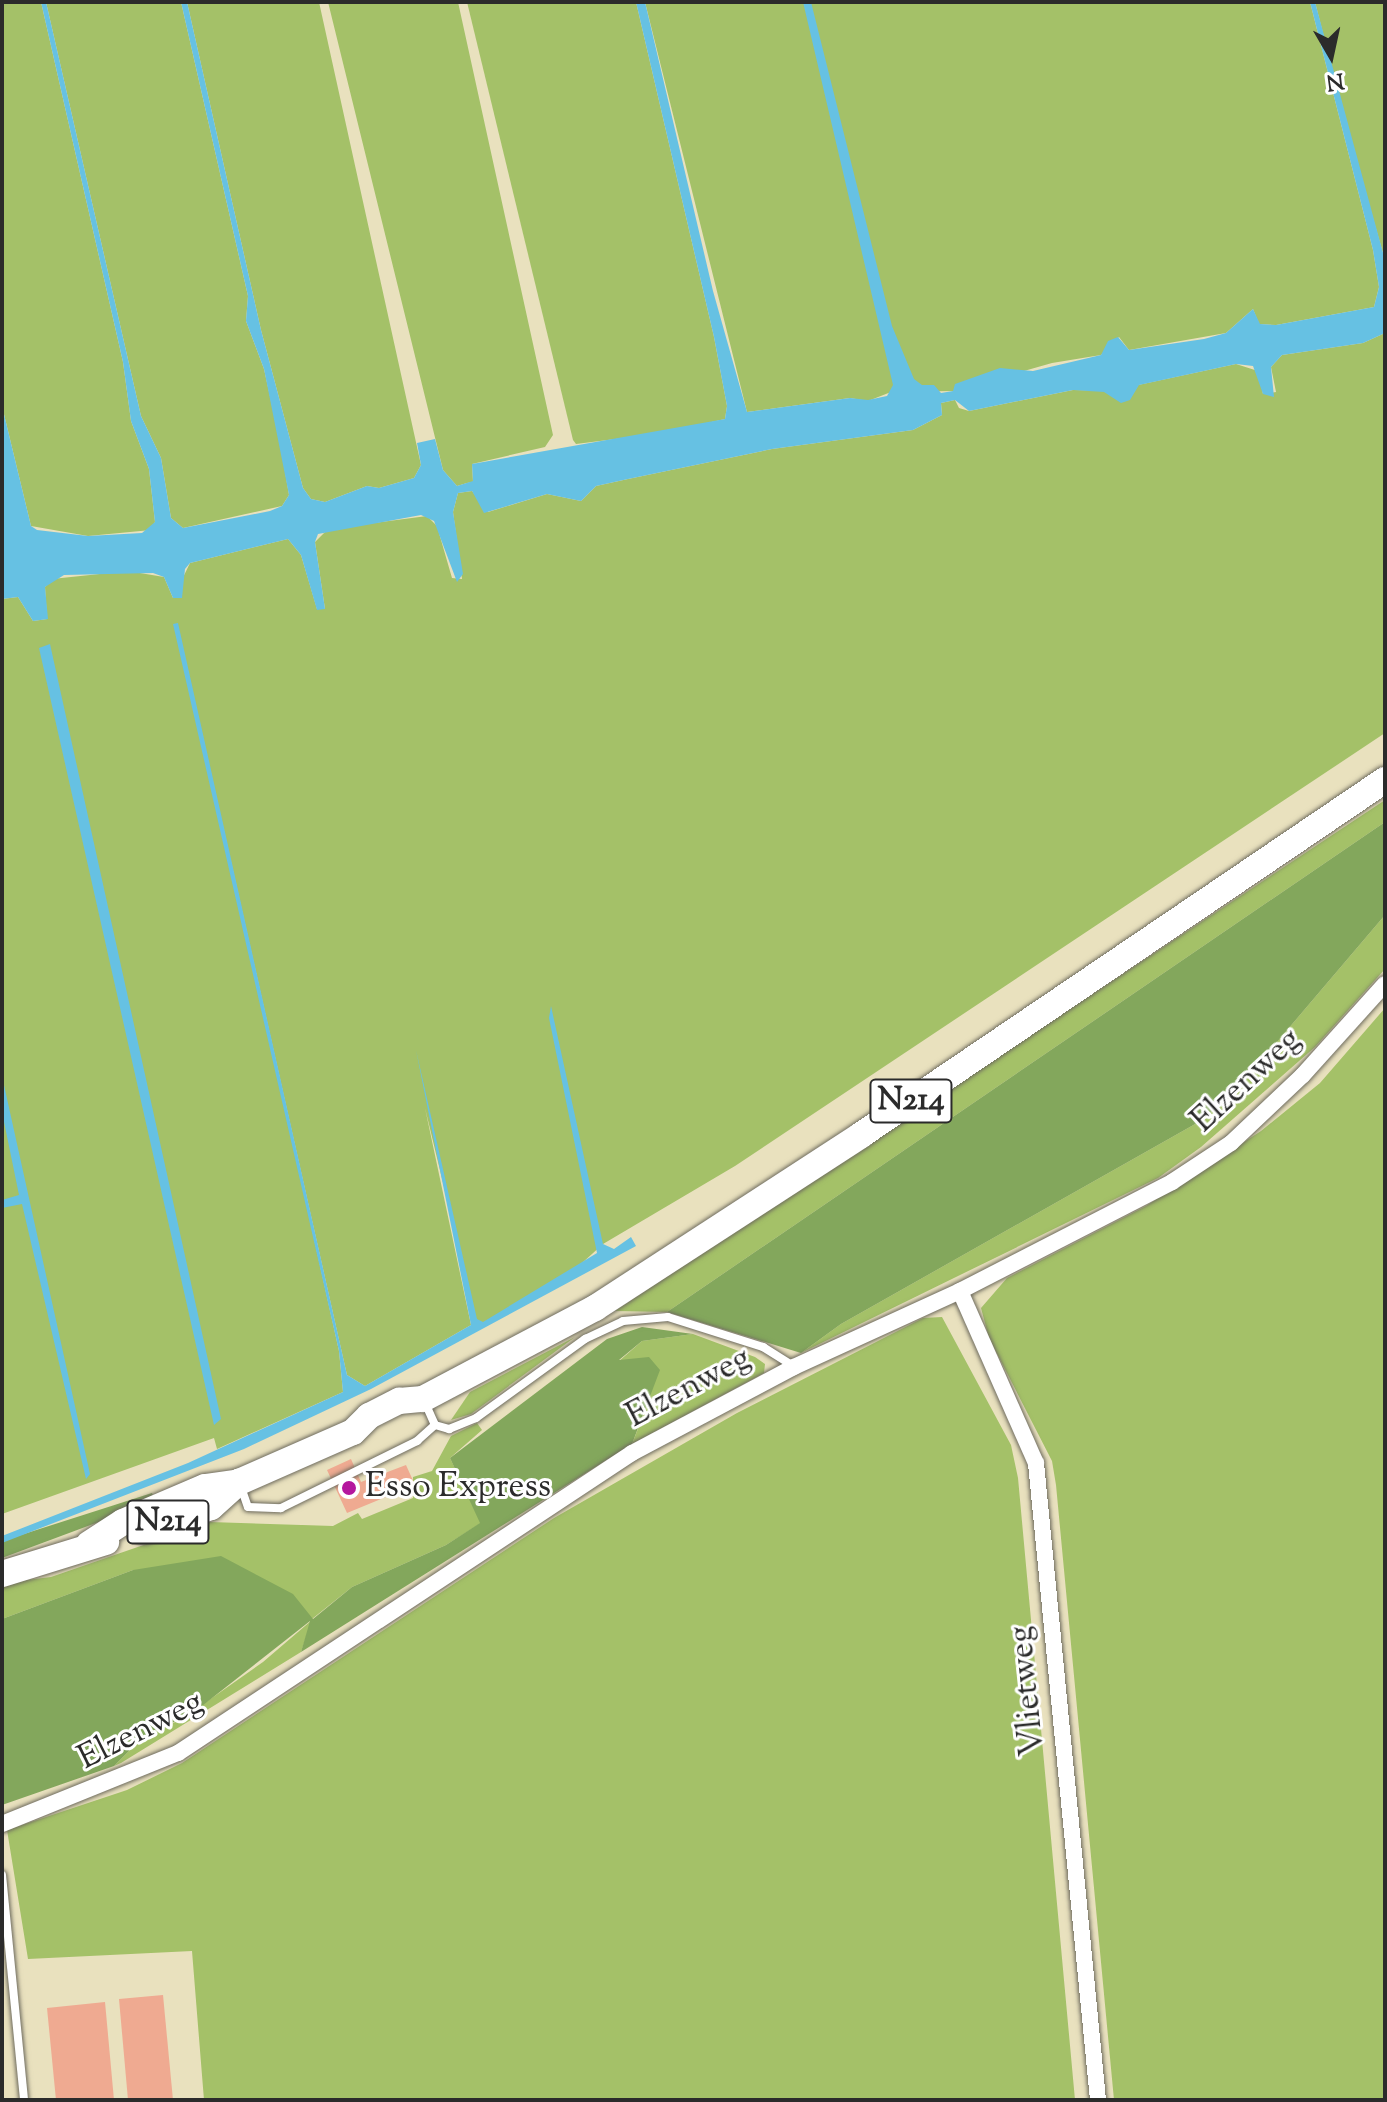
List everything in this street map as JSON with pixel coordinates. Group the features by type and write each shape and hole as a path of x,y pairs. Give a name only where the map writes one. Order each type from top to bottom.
{"main road":[{"name":"N214","path":"2,1574 89,1544 121,1539 211,1507 239,1482 353,1432 377,1431 409,1415 423,1399 595,1308 706,1238 1385,780"}],"street":[{"name":"Elzenweg","path":"2,1824 178,1753 632,1453 794,1367 960,1291 1172,1182 1231,1143 1303,1075 1385,984"},
{"name":"Vlietweg","path":"960,1291 1036,1463 1098,2100"}],"lane":[{"path":"423,1399 435,1425 449,1429 476,1418 585,1339 623,1321 668,1317 763,1347 794,1367"},
{"path":"239,1482 248,1507 281,1508 376,1464 435,1425"},
{"path":"2,1875 24,2100"},
{"path":"2,1991 14,1990"}],"green space":[{"path":"2,2 41,2 123,362 131,421 149,469 155,522 151,530 88,536 31,526 2,406"},
{"path":"46,2 181,2 248,296 246,321 264,369 280,442 289,495 282,506 183,528 171,518 161,458 141,416"},
{"path":"187,2 319,2 421,465 414,478 379,488 367,486 325,502 311,499 303,488 261,330"},
{"path":"328,2 458,2 553,435 545,447 472,464 473,482 457,486 443,470"},
{"path":"467,2 636,2 714,337 727,406 725,419 663,433 576,444 573,440"},
{"path":"645,2 1310,2 1373,250 1379,287 1374,307 1276,325 1259,324 1253,309 1226,333 1129,350 1119,337 1101,355 1052,363 954,391 891,392 868,401 850,398 747,412"},
{"path":"1315,2 1385,2 1385,260 1352,146"},
{"path":"1385,333 1385,733 735,1166 603,1244 560,1283 478,1328 425,1108 471,1325 365,1386 347,1375 177,623 339,1351 343,1392 217,1449 214,1438 2,1514 2,599 18,597 33,621 47,619 45,587 52,579 128,571 164,577 173,598 190,563 288,539 301,555 317,609 325,609 315,542 328,529 427,516 437,526 452,578 462,579 453,512 458,493 472,491 488,512 547,494 581,501 596,486 628,479 772,449 913,430 942,415 941,403 955,400 959,408 969,411 1073,390 1132,391 1138,385 1236,364 1258,371 1263,394 1276,392 1271,367 1282,355 1363,343"},
{"path":"1385,800 1385,822 667,1312 615,1311"},
{"path":"1385,822 1385,915 1231,1096 1197,1123 841,1324 801,1353 667,1312"},
{"path":"1385,915 1385,969 1315,1047 1201,1147 1158,1178 801,1353 841,1324 1197,1123 1231,1096"},
{"path":"1385,1008 1385,2100 1114,2100 1052,1461 989,1338 981,1308 1007,1278 1146,1206 1261,1131 1320,1083"},
{"path":"942,1317 1011,1445 1018,1478 1075,2100 204,2100 192,1951 28,1959 7,1830 127,1790 182,1763 554,1518 737,1413 923,1318"},
{"path":"642,1327 693,1334 642,1341 619,1360 649,1357 660,1370 632,1444 301,1652 310,1621 193,1713 144,1736 114,1766 2,1805 2,1619 133,1570 221,1556 293,1594 313,1619 352,1587 446,1545 480,1523 450,1458 607,1339"},
{"path":"693,1334 755,1357 765,1364 764,1373 632,1444 647,1406 618,1362 642,1341"},
{"path":"575,1337 471,1414 451,1420 470,1392"},
{"path":"477,1423 482,1430 450,1458 481,1523 446,1545 352,1587 312,1620 133,1570 2,1619 2,1583 51,1577 210,1522 333,1526 358,1513 362,1519 413,1498 413,1477 432,1471 451,1436"},
{"path":"152,1493 155,1501 2,1558 2,1541"},
{"path":"312,1620 301,1652 114,1766 144,1736 182,1719 263,1662"}],"water":[{"path":"41,2 46,2 141,416 161,458 171,518 183,528 270,511 282,506 289,495 264,369 246,321 248,296 181,2 187,2 261,330 303,488 311,499 325,502 367,486 379,488 414,478 421,465 417,443 435,439 443,470 457,486 473,481 472,464 725,419 727,406 714,337 636,2 645,2 713,291 747,412 850,398 868,400 887,396 893,385 803,2 811,2 892,326 914,379 922,385 934,385 941,393 953,391 955,384 1000,368 1033,371 1101,355 1108,341 1118,337 1129,350 1204,339 1226,333 1253,309 1260,324 1276,325 1374,307 1379,287 1373,250 1310,2 1315,2 1385,260 1385,333 1363,343 1282,355 1271,367 1274,397 1263,394 1253,366 1236,364 1139,385 1130,400 1121,403 1104,392 1073,390 969,411 955,400 941,403 942,415 913,430 772,449 628,479 596,486 581,501 547,494 484,513 472,491 458,493 453,512 463,574 457,582 434,521 421,515 318,534 315,542 325,609 317,610 301,555 288,539 190,563 185,569 182,598 173,598 164,577 153,573 64,575 45,587 48,619 33,621 18,597 2,599 2,406 31,526 37,530 88,536 142,533 155,522 149,469 131,421 123,362"},
{"path":"178,623 347,1375 365,1386 471,1325 416,1050 477,1319 483,1322 597,1253 549,1018 551,1006 603,1244 614,1249 631,1237 636,1246 371,1389 244,1449 2,1543 2,1536 188,1463 343,1392 339,1351 173,624"},
{"path":"50,644 221,1419 214,1425 39,648"},
{"path":"2,1076 90,1474 86,1479 22,1204 2,1208 2,1200 19,1195 2,1112"}],"building":[{"path":"351,1459 361,1482 406,1465 415,1485 347,1513 327,1470"},
{"path":"163,1995 173,2100 128,2100 119,1999"},
{"path":"105,2002 114,2100 56,2100 47,2008"}],"place":[{"name":"Esso Express","path":"349,1488"}]}
